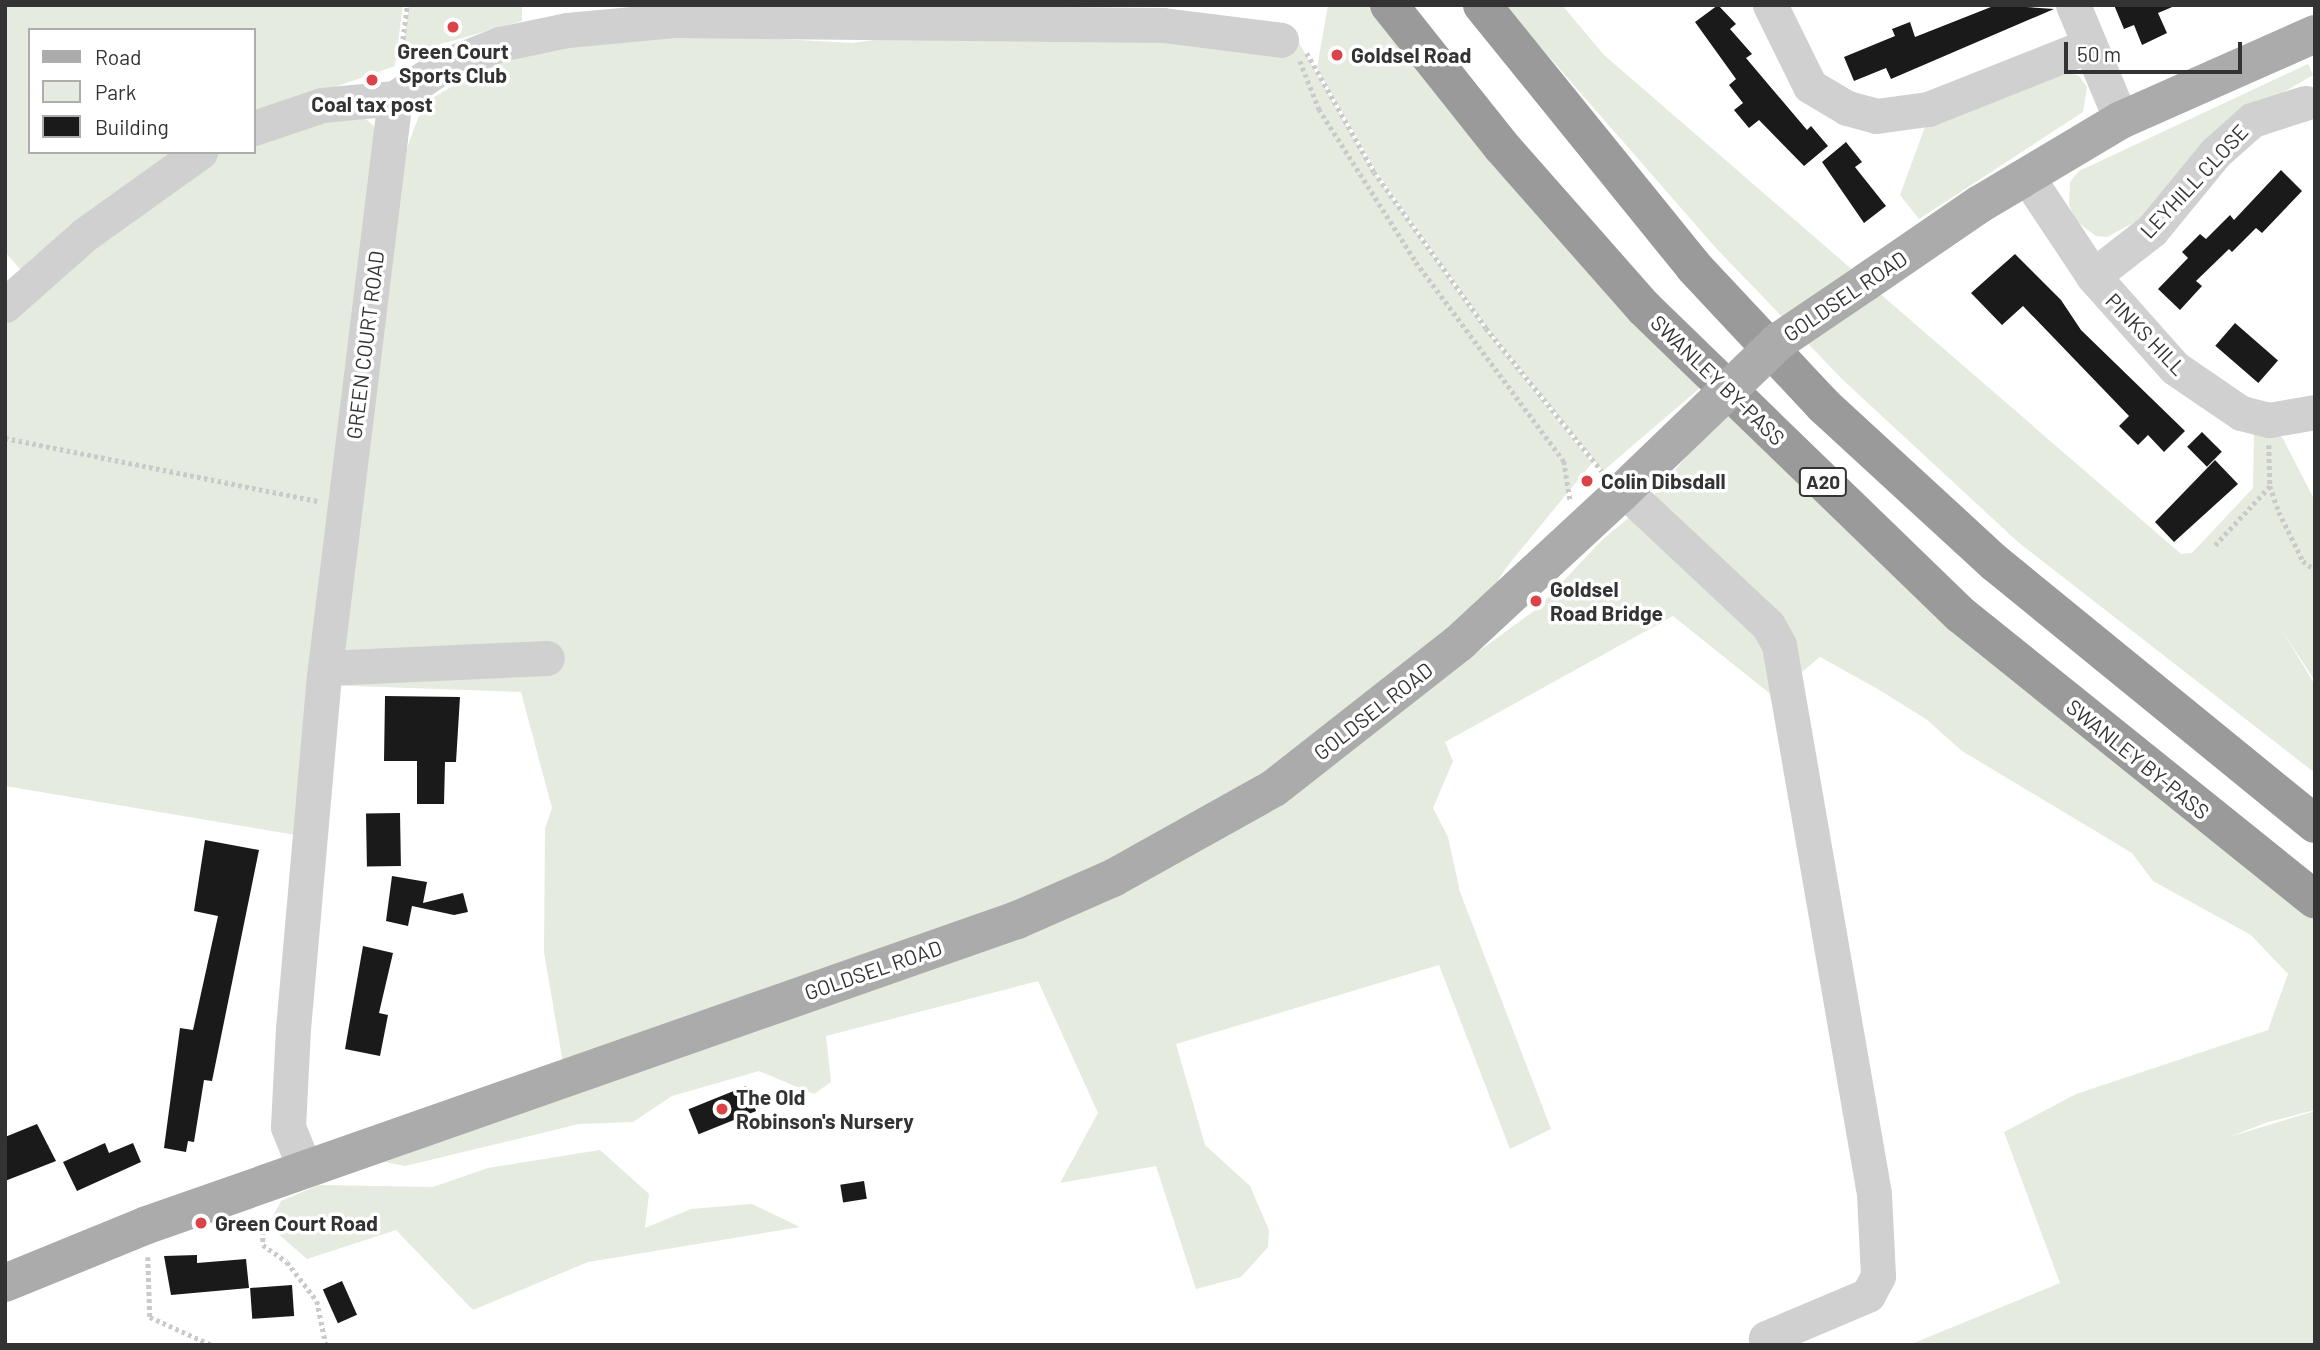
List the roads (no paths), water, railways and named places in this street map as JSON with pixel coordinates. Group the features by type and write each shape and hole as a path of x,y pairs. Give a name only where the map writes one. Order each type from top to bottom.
{"highway":[{"name":"SWANLEY BY-PASS","path":"1389,5 1502,147 1644,308 1941,596 2315,900"},
{"name":"A20","path":"1482,5 1694,267 1823,405 1995,563 2315,824"}],"main road":[{"name":"GOLDSEL ROAD","path":"304,1169 1017,920 1113,878 1274,788 1459,643 1588,525 1779,341 2026,175 2121,120 2315,34"},
{"path":"5,1283 147,1225 304,1169"}],"street":[{"path":"1770,5 1810,86 1847,108 1876,116 1928,109 2087,46"},
{"path":"2073,5 2087,46 2121,120"},
{"path":"256,127 322,105 395,98 441,67 500,44 567,30 674,20 1163,25 1291,41"},
{"name":"GREEN COURT ROAD","path":"304,1169 288,1127 287,1110 325,668 395,98"},
{"name":"LEYHILL CLOSE","path":"2093,276 2152,230 2215,153 2252,120 2305,103"},
{"path":"5,305 84,236 197,154"},
{"name":"PINKS HILL","path":"2026,175 2093,276 2175,368 2214,399 2269,420 2315,412"},
{"path":"1622,492 1768,625 1779,645 1872,1181 1879,1244 1875,1286 1858,1303 1766,1338"},
{"path":"325,668 547,658"}],"place":[{"name":"Green Court Sports Club","path":"453,27"},
{"name":"Goldsel Road","path":"1337,55"},
{"name":"Coal tax post","path":"372,80"},
{"name":"Colin Dibsdall","path":"1587,481"},
{"name":"Goldsel Road Bridge","path":"1536,601"},
{"name":"The Old Robinson's Nursery","path":"722,1109"},
{"name":"Green Court Road","path":"201,1223"}]}
